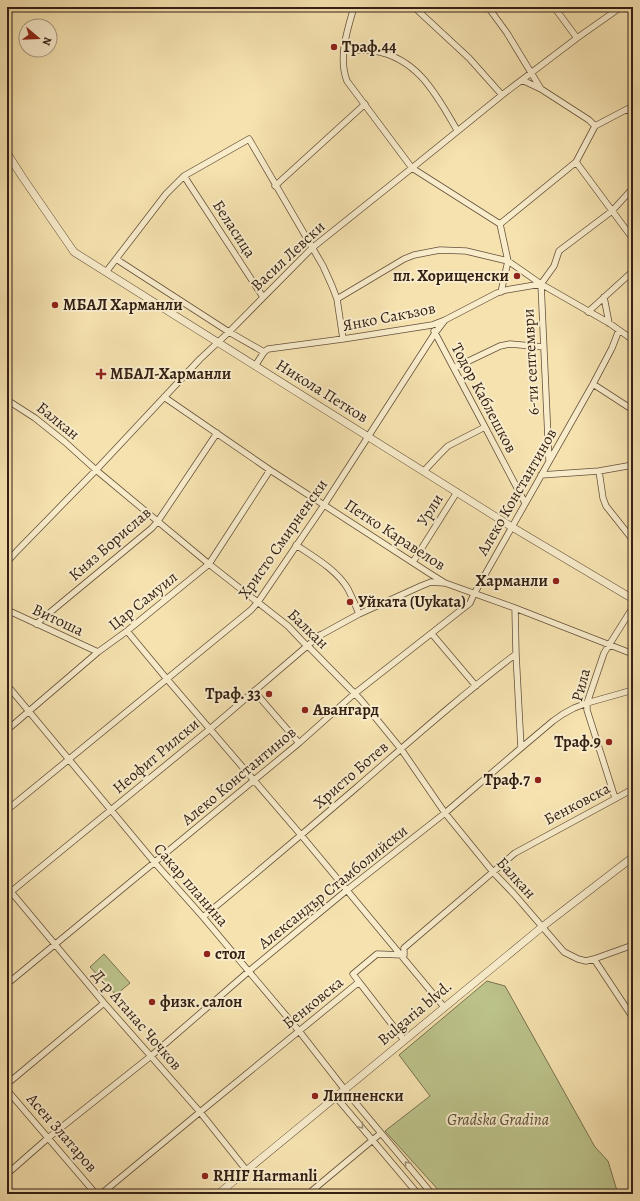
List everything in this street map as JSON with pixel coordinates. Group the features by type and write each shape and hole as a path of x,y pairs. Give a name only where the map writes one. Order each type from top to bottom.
{"street":[{"path":"354,7 347,29 344,49 343,62 347,82 412,168 500,224 508,260 501,292"},
{"path":"414,7 470,58 502,94"},
{"path":"488,7 507,33 541,90"},
{"path":"554,7 577,38"},
{"name":"Васил Левски","path":"7,562 200,359 219,343 312,248 502,94 621,7"},
{"path":"344,49 375,51 390,55 416,71 432,88 457,130"},
{"path":"522,80 589,120 595,126"},
{"path":"276,186 365,104"},
{"path":"500,224 576,162 595,126 631,107 633,115"},
{"path":"106,272 166,194 184,176 249,139 329,280 337,299 343,339"},
{"name":"Никола Петков","path":"7,153 74,252 512,527 633,599"},
{"path":"576,162 633,239"},
{"name":"Беласица","path":"184,176 263,297"},
{"path":"541,284 554,266 559,251 612,211 633,188"},
{"path":"337,299 404,259 414,255 440,250 466,251 508,260 541,284 608,323 633,340"},
{"path":"116,259 229,332 264,352 255,366"},
{"path":"588,312 633,270"},
{"name":"Янко Сакъзов","path":"264,352 268,349 432,325 501,292 541,284"},
{"name":"6-ти септември","path":"541,284 549,462"},
{"path":"604,297 608,323"},
{"name":"Христо Смирненски","path":"7,810 166,678 251,610 324,505 434,332 445,320"},
{"name":"Тодор Каблешков","path":"432,325 434,332 486,426 525,504"},
{"name":"Алеко Константинов","path":"7,984 299,743 354,694 470,603 593,384 612,348 619,330"},
{"path":"454,368 500,346 510,344 544,347"},
{"path":"593,384 633,410"},
{"name":"Петко Каравелов","path":"164,397 270,470 445,583 515,608 633,654"},
{"name":"Балкан","path":"7,400 35,418 65,442 96,470 209,564 288,626 361,700 401,749 445,813 493,872 514,894 557,945 570,956 586,961 594,959"},
{"path":"424,471 448,446 486,426"},
{"name":"Княз Борислав","path":"36,624 152,528 217,433"},
{"path":"541,475 599,470 633,465"},
{"name":"Цар Самуил","path":"7,730 98,652 209,564 270,470"},
{"path":"599,470 603,498 606,506 633,540"},
{"name":"Урли","path":"413,562 457,492"},
{"path":"296,545 338,576 347,588 360,614"},
{"name":"Неофит Рилски","path":"8,891 112,810 210,729 306,644 360,614 431,582 445,583"},
{"name":"Рила","path":"615,798 587,710 587,703 604,653 633,607"},
{"path":"515,608 521,748"},
{"name":"Витоша","path":"7,610 98,652"},
{"path":"127,630 166,678 302,835 444,1007"},
{"path":"432,634 476,686"},
{"name":"Христо Ботев","path":"203,918 401,749 516,654"},
{"name":"Сакар планина","path":"7,684 155,863 299,1031 345,1090 432,1194"},
{"name":"Александър Стамболийски","path":"7,1174 48,1138 151,1056 248,972 347,890 445,813 563,714 587,703 633,690"},
{"path":"254,691 299,743"},
{"name":"Бенковска","path":"101,1194 359,982 353,974 377,954 404,955 404,948 515,853 633,789"},
{"name":"Bulgaria blvd.","path":"218,1194 542,927 633,857"},
{"name":"Д-р Атанас Чочков","path":"8,891 200,1112 247,1171"},
{"path":"633,945 594,959 633,1018"},
{"path":"359,982 404,1040"},
{"path":"7,1084 104,1003"},
{"name":"Асен Златаров","path":"7,1090 96,1194"},
{"path":"336,1097 418,1194"},
{"path":"308,1194 381,1133"}],"green space":[{"path":"104,954 130,983 116,995 90,967"},
{"name":"Gradska Gradina","path":"487,981 505,986 595,1147 608,1161 618,1194 442,1194 385,1131 430,1096 399,1055"}],"place":[{"name":"Траф.44","path":"334,47"},
{"name":"пл. Хорищенски","path":"517,276"},
{"name":"МБАЛ Харманли","path":"55,305"},
{"name":"МБАЛ-Харманли","path":"101,374"},
{"name":"Харманли","path":"556,581"},
{"name":"Уйката (Uykata)","path":"350,602"},
{"name":"Траф. 33","path":"269,694"},
{"name":"Авангард","path":"305,710"},
{"name":"Траф.9","path":"609,742"},
{"name":"Траф.7","path":"538,780"},
{"name":"стол","path":"207,954"},
{"name":"физк. салон","path":"152,1002"},
{"name":"Липненски","path":"315,1096"},
{"name":"RHIF Harmanli","path":"205,1176"}]}
